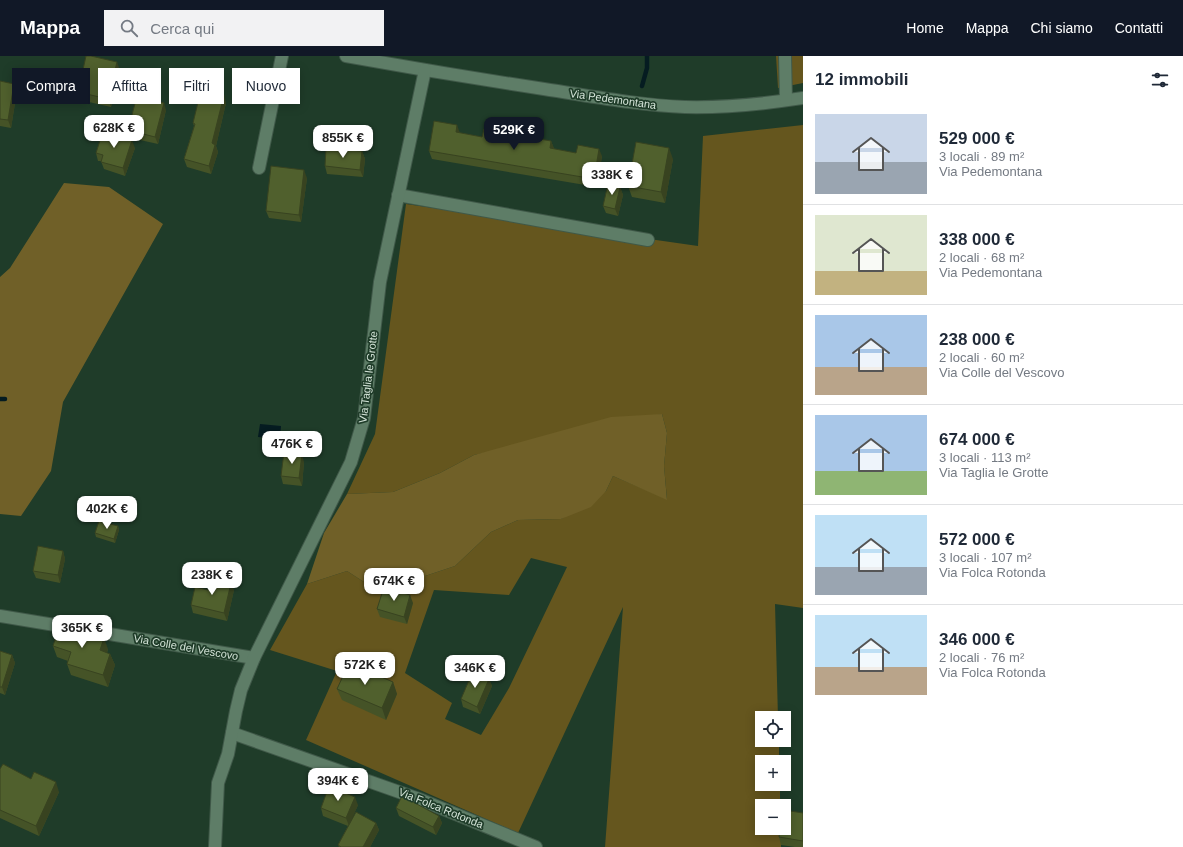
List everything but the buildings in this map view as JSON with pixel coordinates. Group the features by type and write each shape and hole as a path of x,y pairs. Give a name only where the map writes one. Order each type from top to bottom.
{"street":[{"path":"259,168 282,56"},
{"name":"Via Pedemontana","path":"346,56 425,70 660,106 711,107 746,105 803,98"},
{"path":"785,56 786,100"},
{"name":"Via Taglia le Grotte","path":"215,847 218,783 228,754 241,690 254,658 351,462 364,418 380,282 425,70"},
{"path":"398,195 648,240"},
{"name":"Via Colle del Vescovo","path":"0,616 254,658"},
{"name":"Via Folca Rotonda","path":"232,733 419,799 536,847"}],"shaded area":[{"path":"776,56 803,56 803,83 778,88"},
{"path":"803,125 803,608 775,604 778,711 755,711 755,747 779,747 779,755 755,755 755,791 780,791 780,799 755,799 755,835 781,835 781,847 605,847 623,607 518,833 306,740 337,671 270,650 307,584 347,571 364,582 395,575 425,576 455,566 491,532 518,520 561,519 606,491 613,476 667,499 664,466 667,433 662,414 474,455 440,473 393,492 347,494 375,434 406,204 698,246 703,136","holes":["531,558 567,567 509,688 481,735 445,719 452,703 405,673 434,590 509,595"]},
{"path":"64,183 109,187 163,224 63,402 51,471 21,516 0,514 0,277 10,268"},
{"path":"662,414 667,433 664,466 667,500 613,476 606,491 591,507 561,519 518,520 491,532 455,566 425,576 395,575 364,582 347,571 307,584 324,533 347,494 393,492 440,473 474,455 611,417"}],"water":[{"path":"260,424 281,426 280,439 258,437"}],"waterway":[{"path":"642,86 647,68 647,56"},
{"path":"0,399 5,399"}]}
